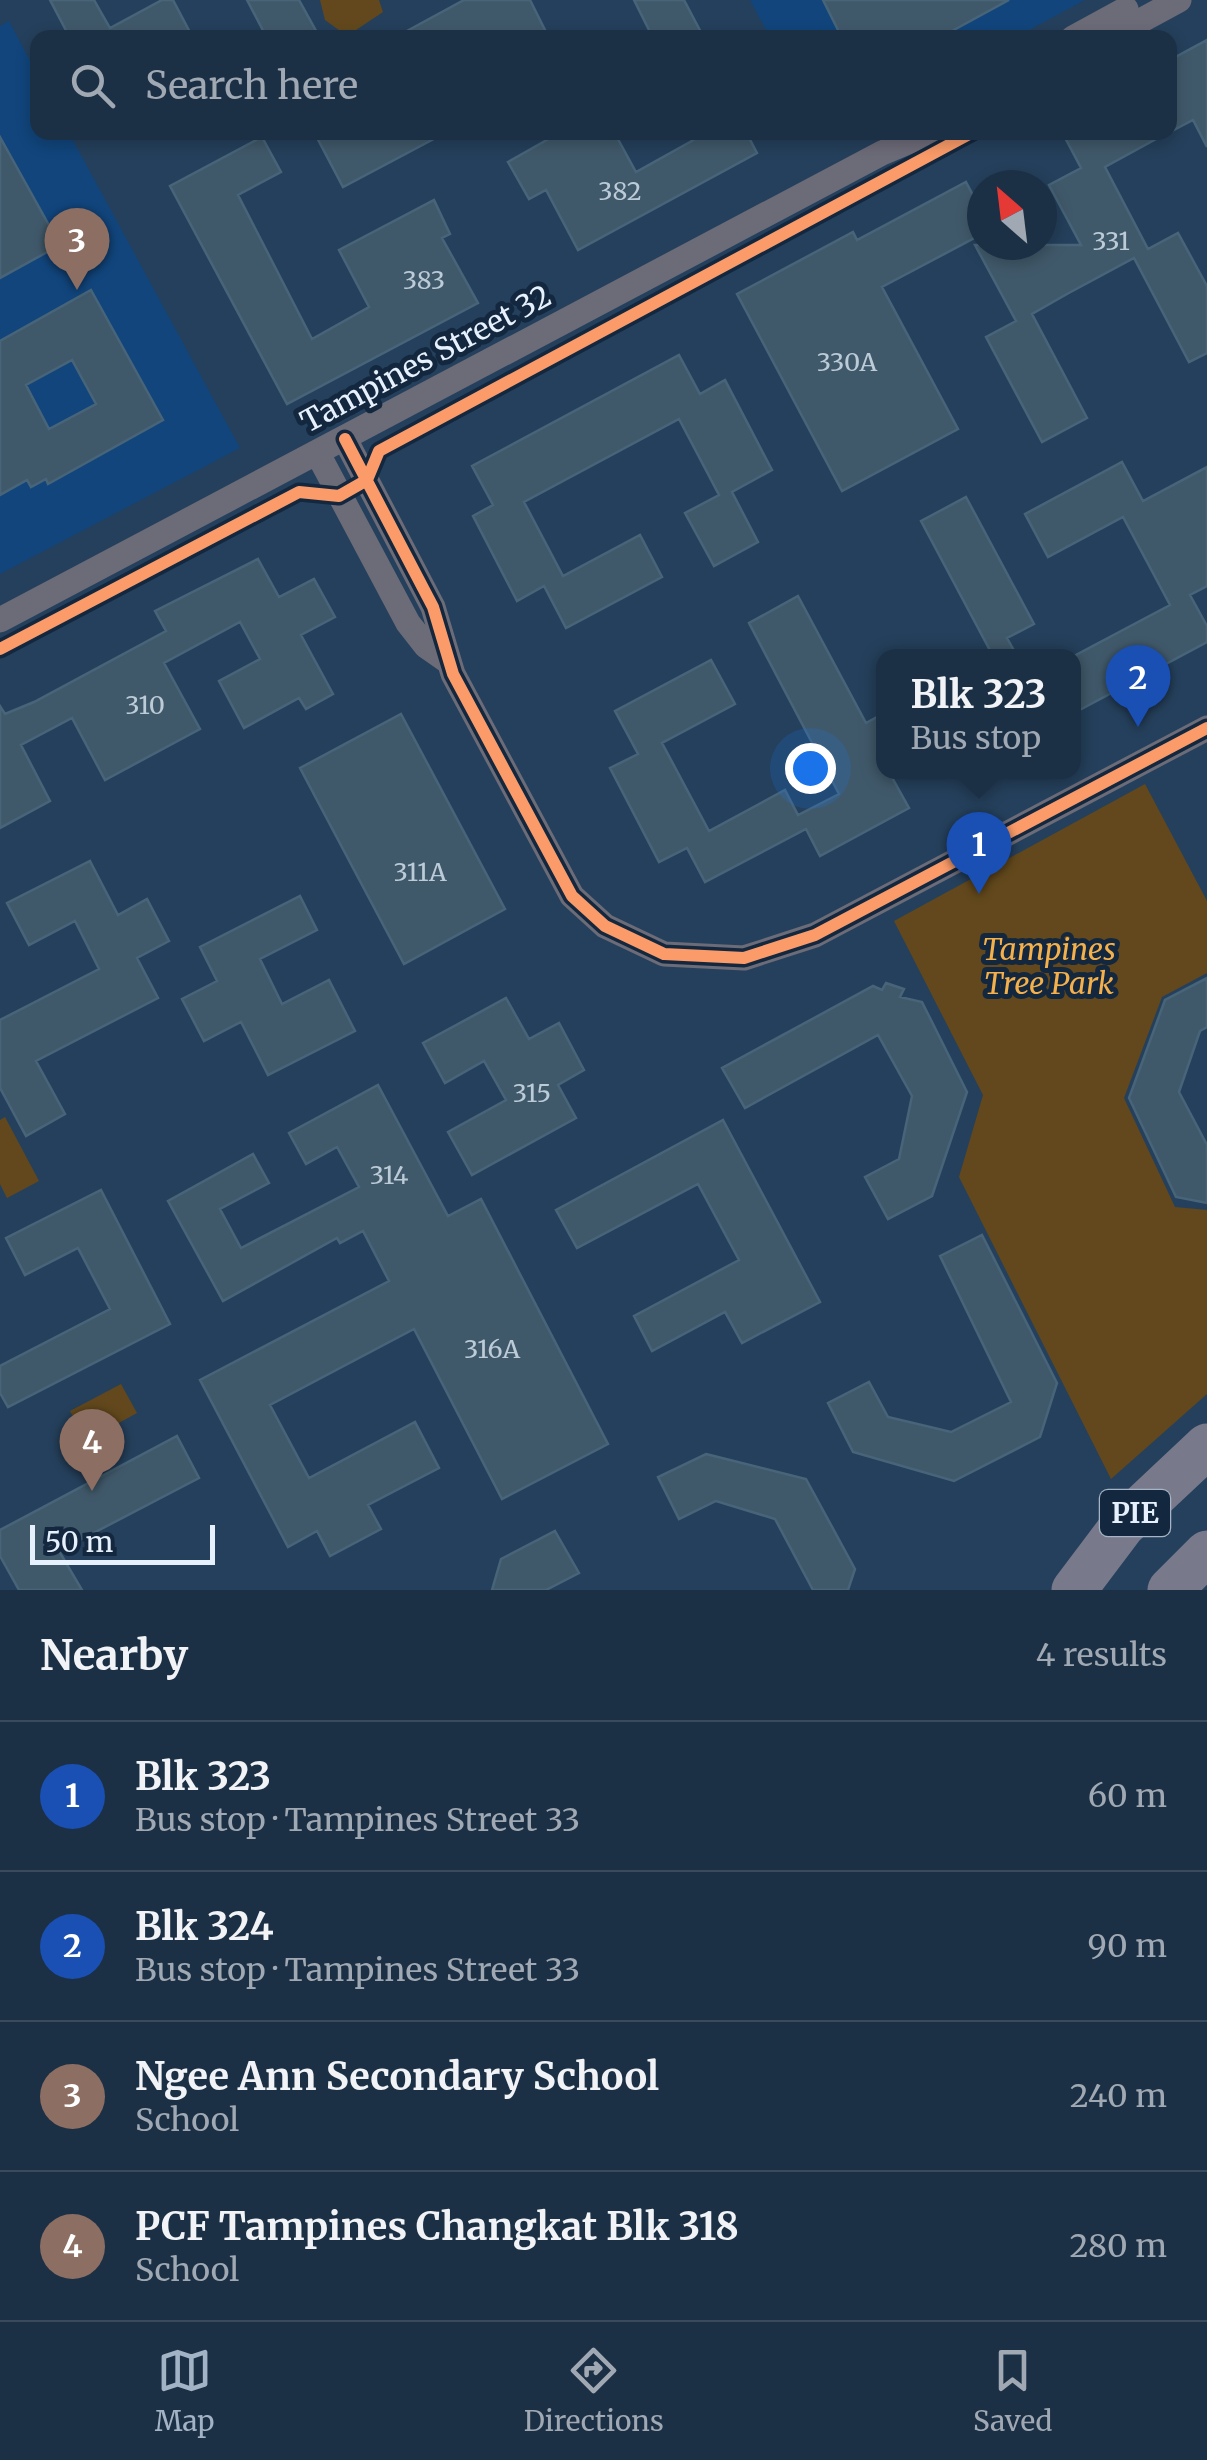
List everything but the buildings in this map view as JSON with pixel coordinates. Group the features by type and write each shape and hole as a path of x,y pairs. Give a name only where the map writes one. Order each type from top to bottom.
{"highway":[{"name":"PIE","path":"1074,1590 1123,1525 1207,1446"},
{"path":"1048,1590 1123,1525"},
{"name":"PIE","path":"1170,1590 1207,1553"}],"street":[{"path":"1089,30 1143,0"},
{"path":"1123,30 1179,0"},
{"name":"Tampines Street 32","path":"0,620 318,454 890,142"},
{"path":"345,439 438,618 446,660 572,896 623,936 664,954 744,958 814,936 1207,728"},
{"path":"318,454 408,623 426,646 446,660"}],"shaded area":[{"path":"750,0 1085,0 1029,30 766,30"},
{"path":"9,21 30,61 30,140 73,140 240,448 0,574 0,26"}],"green space":[{"path":"320,0 379,0 383,12 356,30 339,30 325,20"},
{"name":"Tampines Tree Park","path":"1145,784 1207,901 1207,973 1162,997 1124,1098 1175,1207 1207,1210 1207,1394 1111,1479 959,1177 983,1095 894,921"},
{"path":"5,1117 39,1181 7,1198 0,1184 0,1120"},
{"path":"121,1384 137,1413 86,1441 70,1411"}],"cycle path":[{"path":"0,649 299,492 339,496 367,480 379,451 958,140"},
{"path":"345,439 433,607 453,674 572,896 605,926 664,954 744,958 815,935 1207,728"}],"place":[{"name":"Ngee Ann Secondary School","path":"77,290"},
{"name":"Blk 324","path":"1138,727"},
{"name":"Blk 323","path":"979,894"},
{"name":"PCF Tampines Changkat Blk 318","path":"92,1491"}]}
